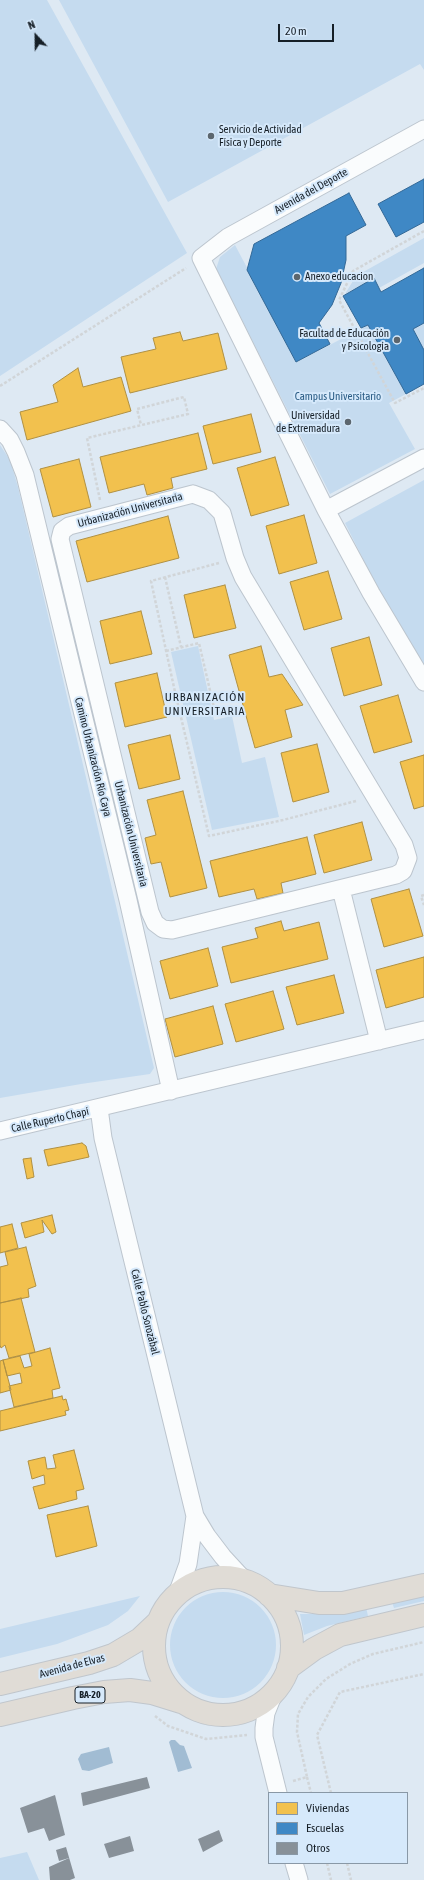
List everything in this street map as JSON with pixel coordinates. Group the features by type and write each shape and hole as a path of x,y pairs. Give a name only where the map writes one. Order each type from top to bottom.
{"highway":[{"path":"236,1578 256,1586 269,1595 282,1611 291,1635 292,1650 288,1668 274,1693 256,1707 234,1714 208,1714 181,1702 164,1682 156,1667 154,1641 158,1622 169,1603 183,1590 206,1579 236,1578"},
{"path":"269,1595 319,1603 343,1603 424,1585"},
{"path":"288,1668 314,1649 340,1635 424,1615"},
{"name":"Avenida de Elvas","path":"0,1684 89,1663 114,1655 140,1639 158,1622"},
{"name":"BA-20","path":"0,1715 104,1692 130,1690 152,1693 181,1702"}],"street":[{"name":"Avenida del Deporte","path":"201,258 228,237 424,129"},
{"path":"201,258 326,510 371,593 424,682"},
{"name":"Camino Urbanización Río Caya","path":"0,429 10,440 24,475 128,900 171,1091"},
{"path":"326,510 424,458"},
{"name":"Urbanización Universitaria","path":"186,495 204,497 215,503 222,513 235,558 249,587 404,845 408,858 406,867 396,875 176,930 163,929 153,919 60,539 62,531 69,526 186,495"},
{"path":"341,889 379,1041"},
{"path":"99,1108 424,1030"},
{"name":"Calle Ruperto Chapí","path":"0,1131 99,1108"},
{"name":"Calle Pablo Sorozábal","path":"99,1108 103,1138 195,1516 207,1536 223,1557 246,1582"},
{"name":"Calle Pablo Sorozábal","path":"176,1596 188,1564 195,1516"},
{"path":"274,1693 266,1713 264,1737 277,1789"},
{"path":"294,1864 298,1880"}],"path":[{"path":"424,231 353,271 339,300 395,403 424,388"},
{"path":"0,386 201,258"},
{"path":"103,517 87,438 188,414 184,397 137,410 140,425"},
{"path":"235,558 151,581 209,836 283,820 374,796"},
{"path":"165,577 181,647"},
{"path":"166,650 199,643 215,712 224,710"},
{"path":"424,895 422,896 424,905"},
{"path":"311,1792 297,1732 298,1714 308,1698 326,1679 350,1664 373,1654 424,1642"},
{"path":"331,1792 317,1735 340,1692 424,1674"},
{"path":"153,1714 168,1726 206,1739 248,1735 250,1742"},
{"path":"277,1789 307,1777"},
{"path":"327,1864 331,1880"},
{"path":"347,1864 351,1880"}],"green space":[{"path":"0,0 47,0 187,253 0,376"},
{"name":"Servicio de Actividad Física y Deporte","path":"59,0 424,0 424,70 420,64 168,202"},
{"path":"424,238 424,263 379,288 373,279 345,294 356,276"},
{"name":"Campus Universitario","path":"235,245 297,362 368,325 406,394 389,403 415,449 330,494 216,269 220,257"},
{"path":"424,323 424,350 413,329"},
{"path":"0,445 10,460 18,487 154,1068 150,1074 0,1098"},
{"path":"424,480 424,667 379,591 345,523"},
{"path":"198,646 214,720 232,716 242,763 265,757 279,817 212,830 171,652"},
{"path":"223,1592 243,1596 260,1608 272,1625 276,1645 272,1665 260,1682 243,1694 223,1698 203,1694 186,1682 174,1665 170,1645 174,1625 186,1608 203,1596"},
{"path":"424,1594 424,1601 394,1608 392,1602"},
{"path":"140,1596 128,1611 108,1625 57,1644 0,1658 0,1629"},
{"path":"366,1607 368,1616 327,1626 304,1635 300,1614 330,1614"},
{"path":"27,1852 39,1880 0,1880 0,1858"}],"shaded area":[{"path":"171,1740 175,1740 180,1745 184,1746 192,1768 178,1772 169,1742"},
{"path":"109,1747 113,1763 89,1771 82,1770 78,1759 81,1754"}],"building: Viviendas":[{"path":"180,332 183,341 218,333 227,369 130,393 121,357 156,349 153,338"},
{"path":"78,368 83,387 121,377 131,411 27,440 20,412 58,402 53,385"},
{"path":"251,414 261,452 213,464 203,426"},
{"path":"198,433 207,469 171,478 173,488 147,495 144,484 109,493 100,457"},
{"path":"275,457 289,505 251,516 237,468"},
{"path":"79,459 91,507 53,517 40,469"},
{"path":"304,515 317,563 279,574 266,526"},
{"path":"168,516 179,558 87,582 76,541"},
{"path":"328,571 342,619 304,630 290,582"},
{"path":"225,585 236,628 194,638 184,595"},
{"path":"141,611 152,654 110,664 100,621"},
{"path":"369,637 382,685 344,696 331,648"},
{"path":"261,646 269,677 282,674 303,705 285,710 292,737 255,748 229,655"},
{"path":"157,673 167,717 125,727 115,683"},
{"path":"398,695 412,742 374,753 360,706"},
{"path":"170,735 180,779 139,789 128,745"},
{"path":"317,744 329,792 293,802 281,753"},
{"path":"424,755 424,806 414,809 400,762"},
{"path":"183,791 207,888 170,897 161,862 151,864 145,838 156,835 147,800"},
{"path":"362,822 372,860 324,873 314,835"},
{"path":"307,837 316,874 281,883 283,893 257,899 254,889 219,897 210,861"},
{"path":"409,889 423,936 384,947 371,899"},
{"path":"281,921 284,931 319,922 328,959 231,983 222,947 258,938 255,928"},
{"path":"208,948 218,986 170,999 160,961"},
{"path":"424,957 424,997 386,1008 376,970"},
{"path":"334,975 344,1013 297,1025 286,987"},
{"path":"273,991 284,1029 236,1042 225,1004"},
{"path":"213,1006 223,1044 175,1057 165,1019"},
{"path":"82,1143 86,1146 89,1157 48,1166 44,1150"},
{"path":"31,1158 34,1177 27,1179 23,1159"},
{"path":"52,1215 56,1232 52,1234 42,1220 44,1232 25,1238 21,1223"},
{"path":"12,1224 18,1248 0,1253 0,1227"},
{"path":"26,1247 36,1286 28,1289 29,1297 0,1303 0,1267 8,1265 5,1252"},
{"path":"21,1298 35,1352 9,1358 5,1345 1,1348 0,1345 0,1303"},
{"path":"50,1348 60,1388 52,1390 53,1398 14,1407 9,1386 22,1383 20,1373 7,1376 3,1360 20,1356 24,1368 32,1366 29,1354"},
{"path":"3,1360 11,1390 0,1393 0,1361"},
{"path":"62,1396 63,1400 66,1399 69,1410 65,1411 66,1415 0,1431 0,1411"},
{"path":"74,1450 84,1489 76,1491 77,1499 39,1509 33,1487 45,1484 44,1475 32,1479 28,1461 45,1457 47,1469 56,1468 53,1455"},
{"path":"88,1506 97,1546 56,1557 47,1515"}],"building: Escuelas":[{"path":"424,179 424,222 396,237 378,204"},
{"name":"Anexo educacion","path":"349,193 366,225 346,236 346,260 341,283 332,305 319,323 330,344 296,362 247,270 254,244"},
{"name":"Facultad de Educación y Psicología","path":"424,268 424,323 413,329 424,350 424,384 406,394 368,325 361,328 343,296 374,278 381,292"}],"building: Otros":[{"path":"147,1777 150,1788 83,1806 81,1793"},
{"path":"55,1795 65,1835 49,1841 44,1828 28,1833 20,1808"},
{"path":"219,1830 223,1841 203,1852 198,1839"},
{"path":"130,1836 134,1851 109,1858 104,1844"},
{"path":"66,1847 75,1878 70,1880 50,1880 49,1867 69,1858 59,1861 56,1850"}],"place":[{"name":"Servicio de Actividad Física y Deporte","path":"211,136"},
{"name":"Anexo educacion","path":"297,277"},
{"name":"Facultad de Educación y Psicología","path":"397,340"},
{"name":"Universidad de Extremadura","path":"348,422"}],"district":[{"name":"URBANIZACIÓN UNIVERSITARIA","path":"205,704"}]}
